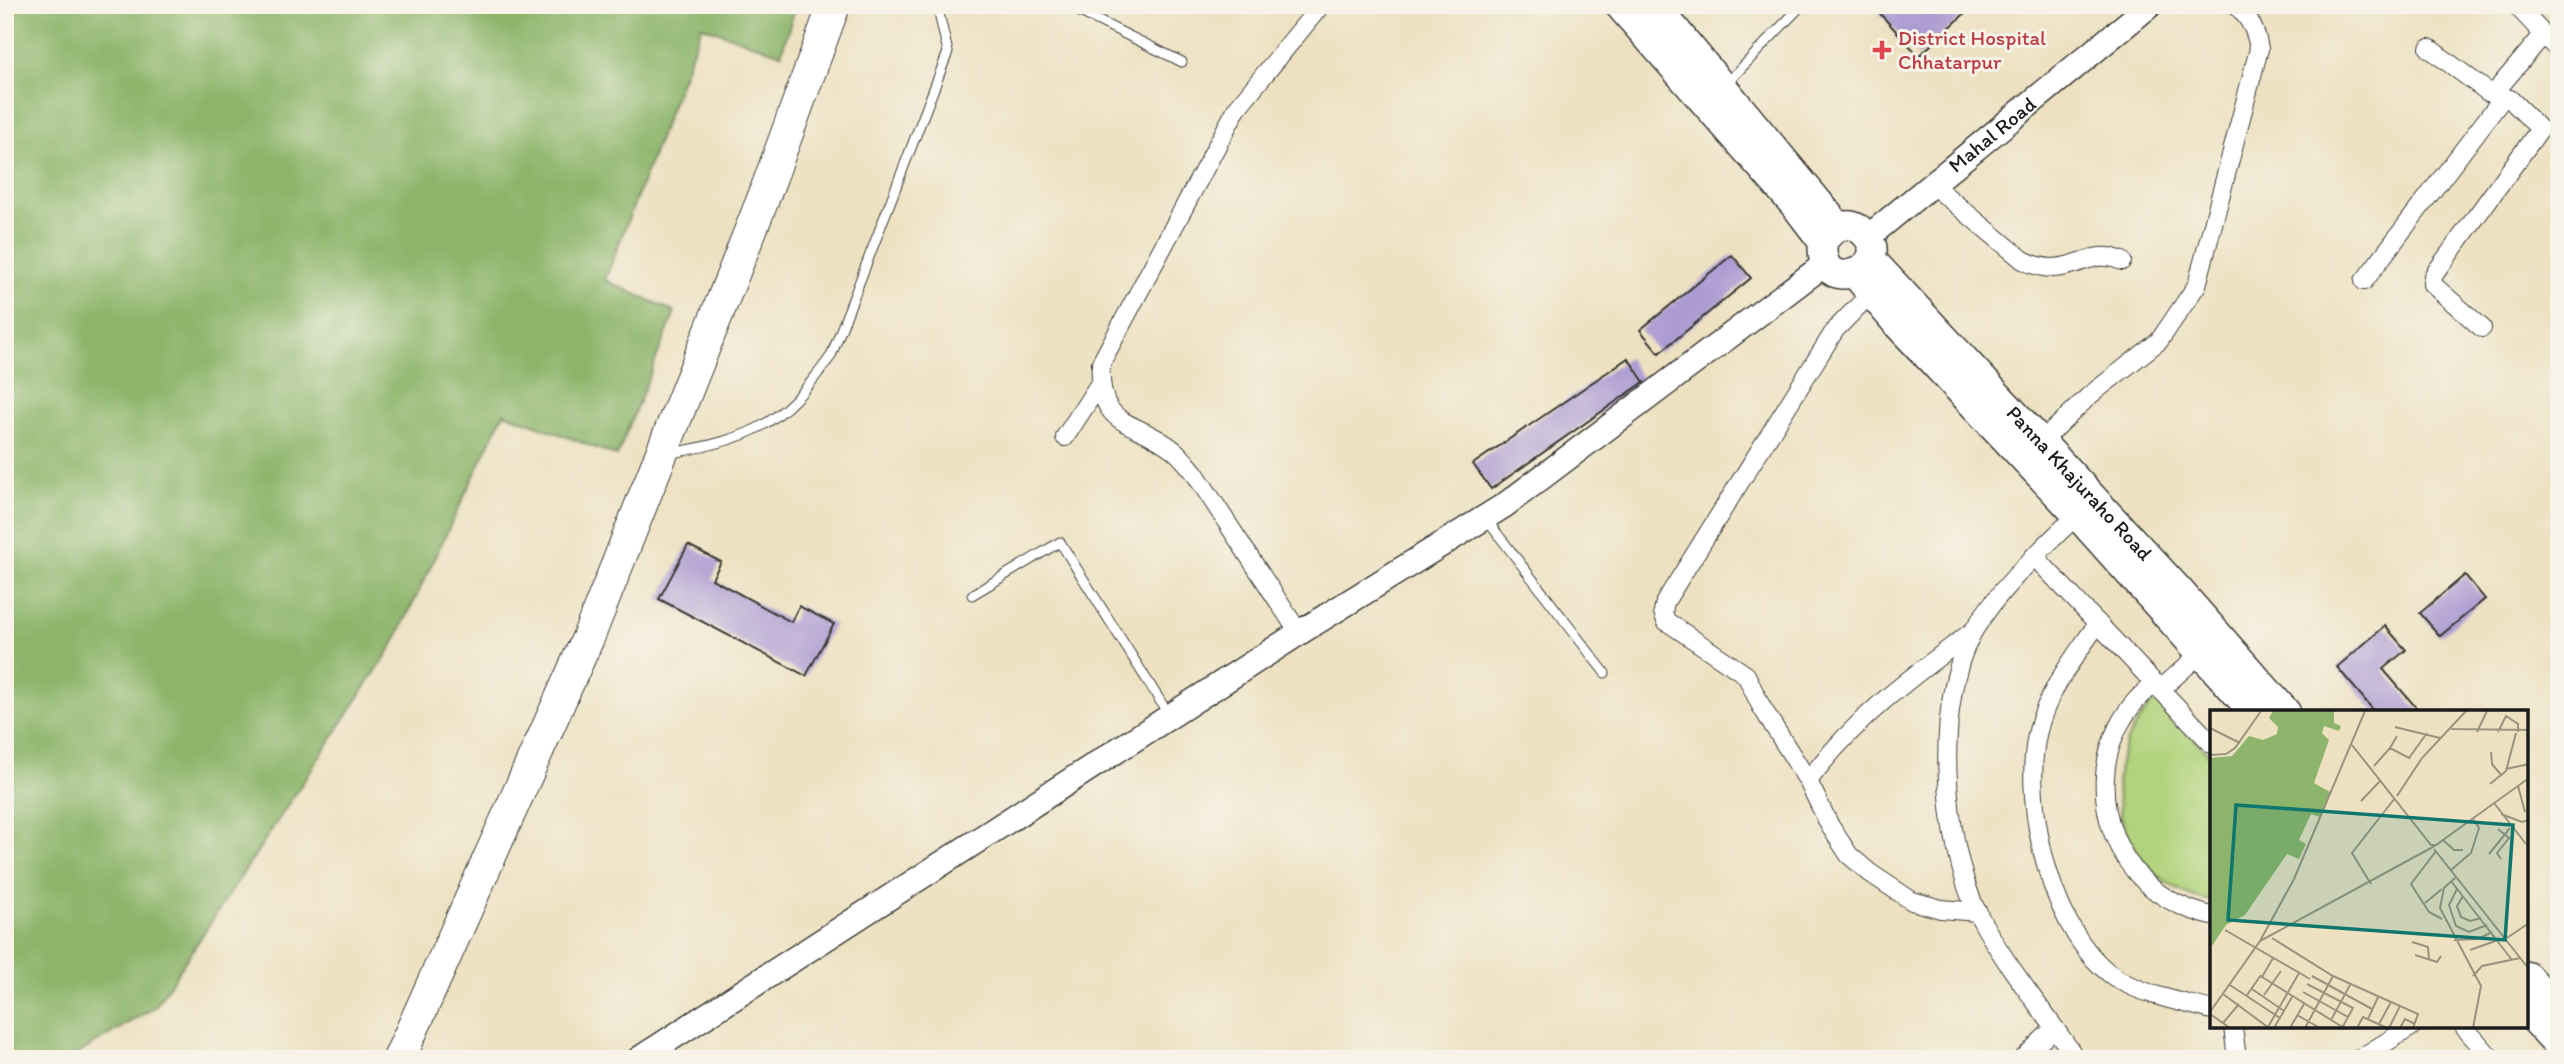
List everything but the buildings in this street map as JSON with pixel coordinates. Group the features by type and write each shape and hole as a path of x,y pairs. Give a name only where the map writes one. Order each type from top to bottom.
{"highway":[{"path":"399,1059 589,638 804,90 834,5"}],"main road":[{"path":"639,1059 1299,633 1485,517 1829,244 1619,5"},
{"name":"Panna Khajuraho Road","path":"1655,5 1724,87 1829,244 1833,272 1866,265"},
{"name":"Mahal Road","path":"1866,265 1934,186 2150,5"},
{"name":"Panna Khajuraho Road","path":"1829,244 1860,229 1866,265 2033,449 2284,710"},
{"name":"Panna Khajuraho Road","path":"2033,449 2077,515 2250,710"},
{"path":"2529,978 2559,1011"},
{"path":"2529,1013 2559,1046"}],"street":[{"path":"1299,633 1194,472 1174,450 1125,424 1109,410 1100,383 1101,363 1237,108 1321,5"},
{"path":"2033,449 2089,396 2159,341 2197,285 2259,49 2257,33 2250,19 2236,5"},
{"path":"2516,5 2559,51"},
{"path":"2364,281 2499,103 2500,86 2543,35"},
{"path":"2429,48 2488,92 2500,93 2511,99 2540,129 2433,276 2432,284 2483,328"},
{"path":"1934,186 2023,260 2037,267 2059,270 2094,257 2109,255 2122,261"},
{"path":"1866,265 1835,330 1665,602 1663,612 1666,621 1746,675 1849,855 1870,873 1912,901 1941,909 1978,912"},
{"path":"1065,437 1100,383"},
{"path":"1808,781 1833,747 1895,690 1974,631 2035,556 2077,515"},
{"path":"2035,556 2210,742"},
{"path":"2098,623 2053,689 2037,734 2032,784 2038,839 2067,921 2080,942 2105,969 2120,981 2160,997 2210,1010"},
{"path":"1974,631 1953,687 1947,745 1948,790 1955,841 1978,912 2002,956 2076,1059"},
{"path":"2200,654 2125,716 2109,749 2104,784 2108,820 2122,853 2145,883 2178,905 2210,914"},
{"path":"2024,1059 2054,1027"},
{"path":"2233,1029 2237,1059"},
{"path":"2359,1059 2408,1029"},
{"path":"2466,1029 2492,1059"}],"lane":[{"path":"662,455 718,444 761,429 809,386 831,356 948,52 937,5"},
{"path":"1066,5 1182,62"},
{"path":"1724,87 1802,5"},
{"path":"1485,517 1605,673"},
{"path":"972,595 1060,542 1170,717"}],"green space":[{"path":"5,5 796,5 781,54 702,26 605,280 675,312 617,456 504,413 393,645 155,1007 69,1059 5,1059"},
{"path":"2158,698 2210,756 2210,900 2189,895 2150,868 2125,828 2119,806 2117,782 2121,758 2135,725"}],"place":[{"name":"District Hospital Chhatarpur","path":"1882,50"}]}
